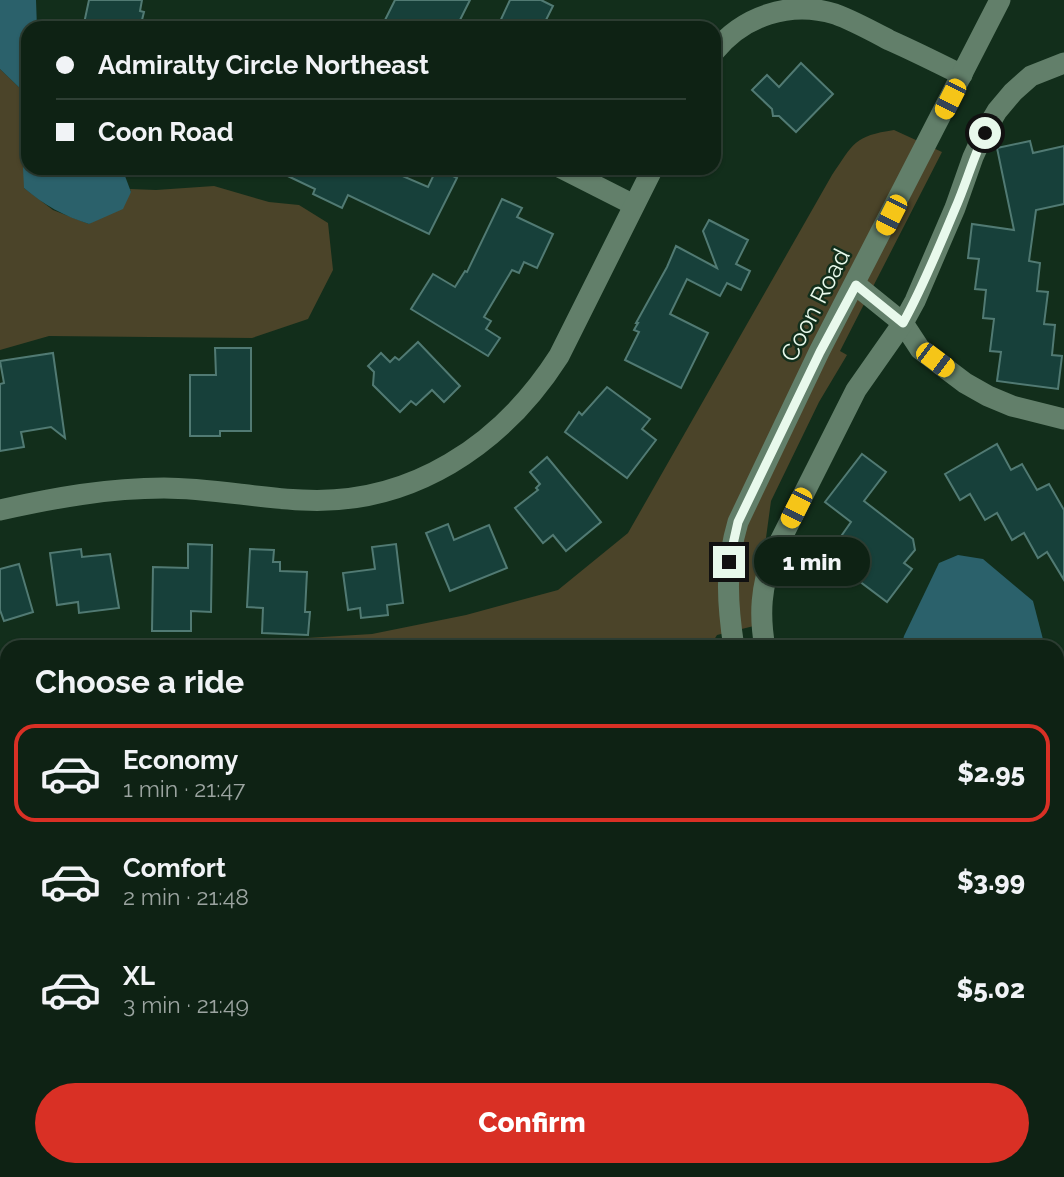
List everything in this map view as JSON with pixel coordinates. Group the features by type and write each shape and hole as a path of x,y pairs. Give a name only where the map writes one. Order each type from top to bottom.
{"street":[{"name":"Coon Road","path":"733,640 727,605 727,577 738,522 820,352 1000,0"},
{"path":"721,43 748,22 774,12 804,8 834,14 962,75"},
{"path":"764,640 760,603 764,578 773,555 856,390 903,323 915,301 955,208 973,157 997,111 1013,93 1031,76 1064,63"},
{"path":"575,175 634,205"},
{"path":"0,510 113,490 166,488 304,500 335,500 398,487 432,474 488,438 527,400 544,379 559,356 649,175"},
{"path":"856,285 903,323 920,349 965,383 988,397 1012,406 1064,419"}],"shaded area":[{"path":"0,69 21,89 21,175 25,175 24,188 53,210 89,224 131,192 130,189 214,186 269,202 299,205 328,223 333,270 308,319 252,338 49,336 0,350"},
{"path":"894,130 942,152 840,351 847,355 819,402 771,501 754,626 717,635 714,640 273,640 372,634 466,615 558,590 628,533 832,175 851,148 871,135"},
{"path":"158,638 273,640 146,640"}],"water":[{"path":"0,0 36,0 37,21 21,21 21,89 0,69"},
{"path":"23,175 125,175 131,192 123,209 89,224 63,214 24,188"},
{"path":"958,555 983,559 1033,601 1043,640 903,640 939,563"}],"building":[{"path":"89,0 142,0 140,11 144,12 142,21 84,21"},
{"path":"395,0 470,0 460,21 385,20"},
{"path":"510,0 541,0 553,6 546,21 500,21"},
{"path":"801,63 833,94 796,132 779,116 773,116 772,109 752,90 767,75 779,87"},
{"path":"1030,141 1033,153 1064,146 1064,204 1036,210 1029,261 1040,263 1037,291 1048,292 1044,324 1055,325 1052,355 1062,356 1058,389 997,381 1001,352 990,351 994,319 983,318 986,290 975,289 979,259 968,258 972,224 1014,230 997,148"},
{"path":"286,175 400,175 428,187 434,175 451,175 457,178 429,234 348,195 342,208 313,194 315,189"},
{"path":"502,199 522,208 517,217 553,234 537,268 524,262 519,273 512,270 484,317 491,321 486,329 500,338 488,356 411,309 433,274 455,287 465,271 467,272"},
{"path":"709,220 748,240 736,264 750,271 741,290 727,283 720,296 687,279 670,314 708,333 681,388 625,360 639,332 634,330 636,323 676,246 717,268 703,231"},
{"path":"418,342 460,386 444,402 432,390 416,405 411,401 400,412 373,385 374,372 368,366 381,353 390,362 395,357 399,360"},
{"path":"215,348 251,348 251,431 220,431 220,436 190,436 190,375 216,375"},
{"path":"53,353 65,438 51,427 21,432 24,447 0,451 0,384 4,383 0,361"},
{"path":"607,387 650,419 642,429 656,440 627,478 565,432 579,412 582,415"},
{"path":"997,444 1011,470 1022,464 1037,490 1049,484 1064,510 1064,580 1047,552 1038,558 1024,533 1012,540 997,513 985,520 970,494 960,500 945,474"},
{"path":"862,454 886,472 864,501 913,539 915,550 904,563 912,569 887,602 843,569 837,577 820,564 825,557 823,544 837,542 851,522 825,502"},
{"path":"547,457 601,522 566,551 553,535 543,543 515,508 538,490 536,488 540,484 530,472"},
{"path":"448,524 454,540 489,525 507,568 450,591 426,533"},
{"path":"188,544 212,545 211,612 191,611 191,631 152,631 153,567 188,568"},
{"path":"396,544 403,603 387,605 388,615 361,618 360,608 348,610 343,573 375,569 372,547"},
{"path":"81,549 82,557 110,554 119,608 79,613 78,602 57,605 50,553"},
{"path":"250,549 274,550 273,562 280,562 280,571 307,572 305,612 310,612 308,635 262,633 263,608 247,607"},
{"path":"19,564 33,612 4,621 0,610 0,569"}],"route":[{"path":"729,562 738,522 820,352 856,285 903,323 915,301 985,133"}]}
